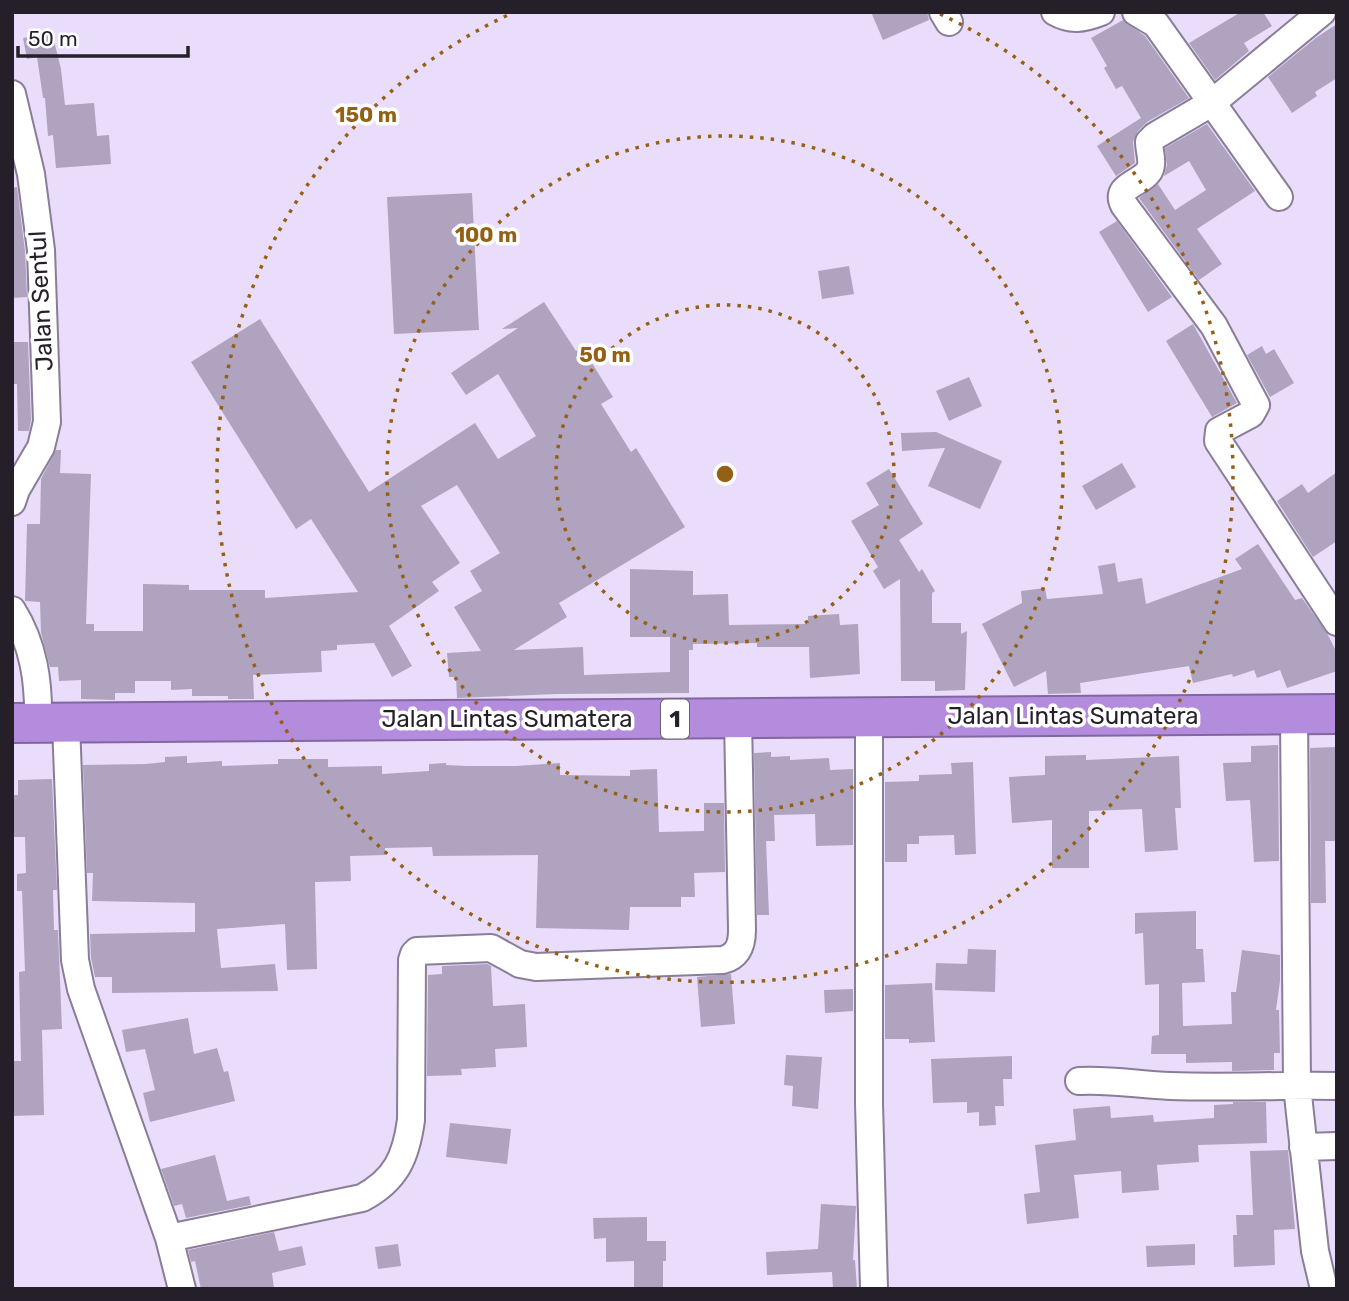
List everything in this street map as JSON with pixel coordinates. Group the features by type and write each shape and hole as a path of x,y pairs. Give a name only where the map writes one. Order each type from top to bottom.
{"highway":[{"name":"Jalan Lintas Sumatera","path":"39,723 1337,714"}],"street":[{"path":"1055,12 1070,19 1081,19 1101,12"},
{"path":"1136,12 1156,24 1279,197"},
{"path":"1322,12 1213,102 1149,142 1151,168 1122,191 1121,200 1213,326 1256,405 1251,414 1219,431 1218,441 1337,622"},
{"name":"Jalan Sentul","path":"12,94 31,174 41,250 47,422 41,447 16,489 12,502"},
{"path":"12,610 24,629 34,659 39,723 81,989 169,1238 182,1289"},
{"path":"1294,714 1297,1086 1315,1251 1324,1289"},
{"path":"169,1238 362,1198 379,1189 395,1172 408,1141 411,1120 412,960 418,951 491,948 520,964 536,967 723,960 731,957 742,942 738,718"},
{"path":"869,718 869,1103 874,1289"},
{"path":"1079,1081 1241,1088 1337,1086"},
{"path":"1303,1147 1337,1146"}],"building":[{"path":"871,12 927,12 929,20 883,40"},
{"path":"1241,12 1263,12 1272,26 1244,43 1249,51 1215,80 1189,43"},
{"path":"1123,20 1145,36 1189,98 1147,122 1138,131 1133,142 1135,163 1116,176 1097,146 1141,118 1122,86 1116,89 1091,38"},
{"path":"1337,24 1337,78 1315,92 1317,96 1292,113 1268,77"},
{"path":"52,33 61,69 65,105 94,103 97,136 109,135 111,164 56,168 53,135 48,136 45,98 37,57 27,59 23,38"},
{"path":"1207,124 1255,191 1197,229 1222,264 1199,280 1139,198 1158,184 1175,210 1206,190 1189,161 1164,176 1167,165 1165,148"},
{"path":"17,187 25,251 27,297 12,298 12,188"},
{"path":"472,193 479,330 394,334 387,197"},
{"path":"1117,221 1172,297 1148,312 1099,232"},
{"path":"849,266 854,294 822,299 818,271"},
{"path":"544,302 576,351 582,347 613,397 601,404 631,452 636,448 685,527 559,603 567,617 514,650 583,647 584,675 670,672 670,637 630,637 630,569 693,571 693,595 728,594 729,625 808,624 808,616 839,614 840,625 858,624 860,674 810,678 809,647 757,647 757,643 693,644 693,650 689,650 689,693 457,698 456,677 449,677 447,653 481,651 454,607 482,591 470,571 500,553 457,485 421,506 460,563 432,582 439,591 389,626 412,666 392,677 374,643 337,645 337,650 321,651 322,672 253,675 254,699 192,696 192,689 171,690 171,681 135,681 135,693 115,693 115,700 81,699 81,680 59,681 58,667 50,667 41,633 40,602 25,601 27,524 40,524 41,479 56,450 61,450 60,473 91,474 86,624 94,624 94,631 143,631 143,584 189,585 189,590 265,590 265,598 358,592 311,519 296,529 191,362 260,319 369,492 475,423 498,459 536,436 498,374 466,395 451,373 518,328 502,329"},
{"path":"1193,324 1237,403 1212,417 1166,341"},
{"path":"12,342 28,342 31,420 29,431 18,431 17,384 13,384"},
{"path":"1262,346 1266,354 1274,349 1294,383 1270,397 1247,355"},
{"path":"969,377 982,406 949,421 936,391"},
{"path":"936,432 1002,461 980,509 928,486 945,448 902,451 901,433"},
{"path":"1122,463 1136,487 1096,510 1082,486"},
{"path":"889,469 923,524 899,540 919,572 922,569 935,591 932,593 932,623 961,623 961,634 967,631 965,690 935,691 935,681 901,681 900,579 884,589 873,571 878,567 851,521 879,505 866,483"},
{"path":"1337,472 1337,541 1313,557 1277,501 1302,484 1308,493"},
{"path":"1258,544 1295,600 1302,598 1327,633 1337,653 1337,671 1287,688 1280,670 1257,678 1254,670 1233,677 1232,674 1193,683 1189,666 1080,683 1081,693 1048,694 1046,671 1014,687 982,624 1022,603 1021,591 1045,588 1047,599 1103,594 1098,566 1115,563 1118,582 1142,578 1146,604 1242,569 1235,559"},
{"path":"1278,745 1279,861 1254,862 1250,800 1226,801 1223,763 1251,762 1251,746"},
{"path":"1337,747 1337,841 1325,841 1326,903 1311,903 1310,748"},
{"path":"771,752 771,757 790,756 790,760 829,758 830,770 853,769 853,845 816,846 815,814 774,815 775,841 766,841 769,915 757,915 754,753"},
{"path":"1086,755 1086,760 1179,756 1181,808 1175,808 1178,850 1145,852 1142,809 1089,811 1089,868 1052,868 1052,820 1012,823 1009,777 1045,775 1045,756"},
{"path":"187,756 187,763 222,761 222,766 278,764 278,759 328,759 328,767 382,766 382,774 429,771 429,764 446,763 516,766 560,763 560,775 630,776 630,770 657,769 659,832 704,831 704,803 724,803 725,872 694,873 695,897 681,897 681,907 630,907 629,930 536,928 538,855 433,856 432,847 385,848 385,855 350,856 351,881 315,882 317,969 287,970 285,924 217,929 221,968 275,964 278,991 112,993 112,977 95,977 90,934 195,932 195,903 92,901 93,873 87,873 83,765 146,764 165,762 165,757"},
{"path":"973,762 976,854 955,855 954,835 919,836 919,844 907,844 907,862 885,862 885,782 919,781 919,775 952,774 951,763"},
{"path":"52,779 57,890 53,890 54,930 58,930 62,1029 42,1030 44,1115 12,1116 12,1061 21,1061 19,972 25,971 22,891 17,891 17,874 26,873 25,837 12,837 12,795 18,795 18,780"},
{"path":"1196,911 1196,949 1203,949 1205,982 1182,983 1183,1026 1232,1024 1231,992 1236,992 1242,950 1280,955 1276,1010 1279,1010 1280,1053 1274,1053 1274,1070 1232,1071 1232,1062 1186,1063 1186,1054 1151,1054 1152,1036 1159,1035 1159,984 1145,985 1143,933 1135,934 1135,913"},
{"path":"968,949 996,950 995,992 935,990 936,963 967,964"},
{"path":"442,966 491,966 493,1006 525,1004 527,1047 495,1049 496,1067 461,1069 462,1075 427,1076 428,975 442,974"},
{"path":"731,974 735,1024 701,1027 697,977"},
{"path":"932,983 935,1042 909,1043 909,1039 885,1039 885,985"},
{"path":"853,989 853,1011 825,1013 824,990"},
{"path":"188,1018 194,1054 217,1048 224,1072 228,1071 235,1101 150,1122 143,1093 155,1090 145,1049 126,1052 122,1030"},
{"path":"786,1055 822,1057 818,1109 792,1106 793,1086 784,1085"},
{"path":"1012,1056 1012,1079 1003,1079 1004,1106 995,1106 996,1125 979,1126 979,1112 967,1113 967,1102 933,1103 931,1059"},
{"path":"1266,1102 1267,1143 1198,1145 1199,1162 1157,1165 1159,1190 1122,1193 1121,1171 1074,1175 1079,1218 1027,1224 1024,1194 1040,1192 1035,1145 1076,1140 1073,1109 1110,1106 1111,1118 1153,1115 1154,1122 1214,1118 1214,1105"},
{"path":"450,1123 511,1129 507,1164 446,1157"},
{"path":"1288,1150 1295,1229 1274,1230 1275,1265 1234,1267 1233,1235 1237,1235 1236,1215 1253,1215 1250,1151"},
{"path":"215,1155 227,1201 249,1196 251,1205 186,1218 182,1204 174,1206 161,1169"},
{"path":"821,1204 856,1206 853,1260 857,1289 833,1289 832,1272 767,1275 766,1252 818,1249"},
{"path":"647,1217 647,1241 666,1241 663,1289 634,1289 634,1261 606,1262 606,1238 594,1239 593,1218"},
{"path":"274,1232 279,1251 302,1246 306,1265 272,1273 274,1289 201,1289 195,1261 191,1262 188,1250"},
{"path":"398,1244 401,1266 378,1269 375,1247"},
{"path":"1195,1244 1195,1265 1147,1267 1146,1246"}]}
